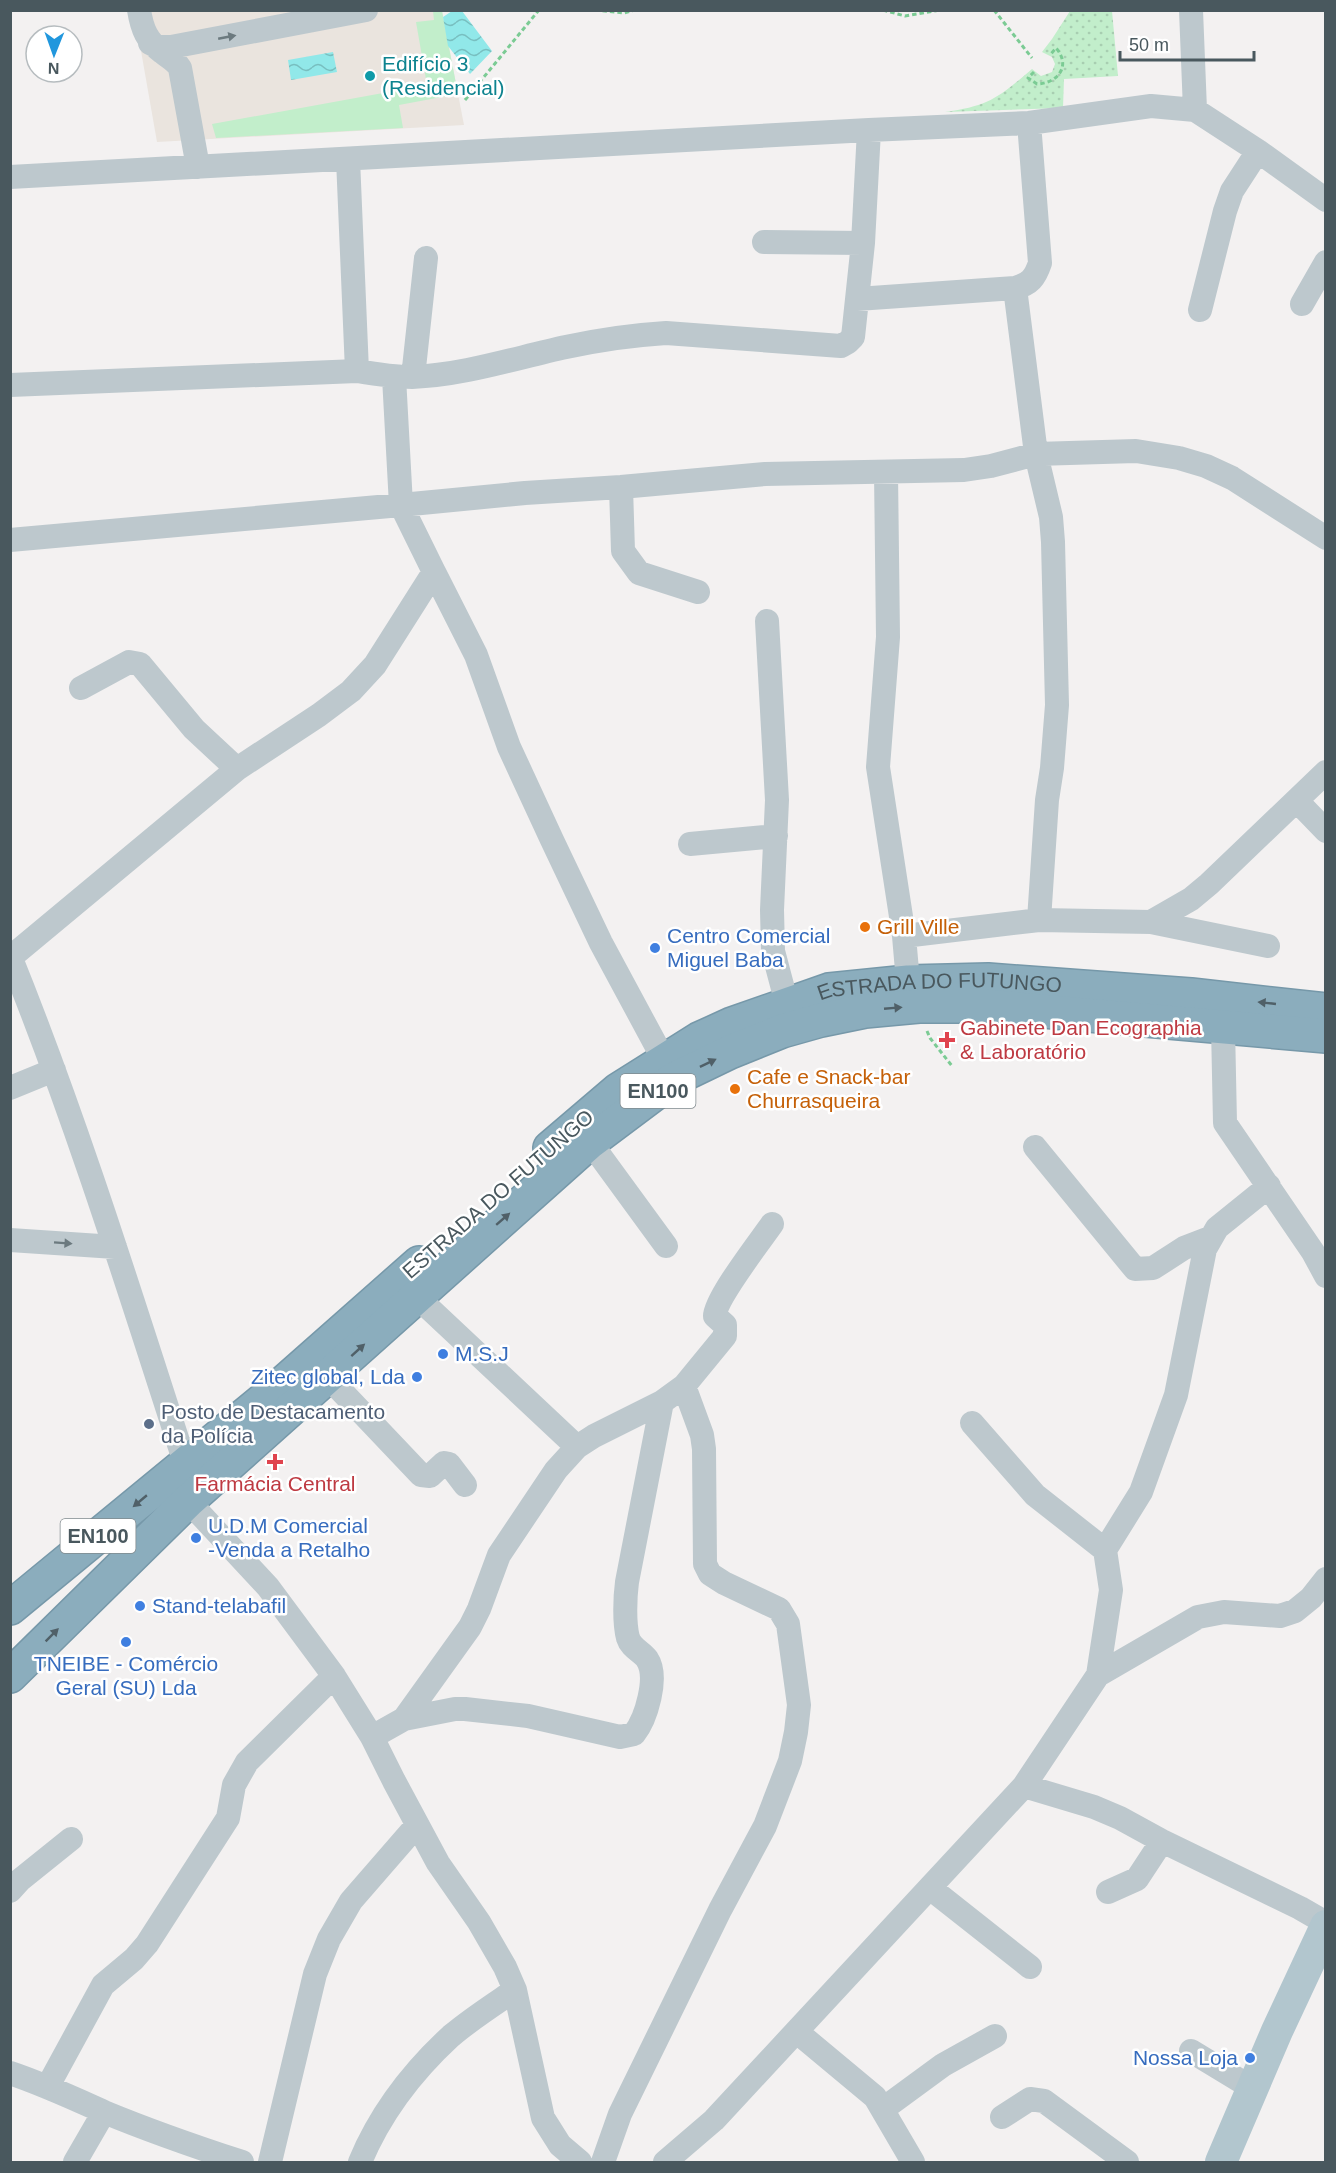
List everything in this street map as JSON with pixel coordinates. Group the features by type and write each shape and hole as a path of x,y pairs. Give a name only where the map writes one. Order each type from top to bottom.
{"highway":[{"name":"ESTRADA DO FUTUNGO","path":"10,1676 188,1501 416,1296 590,1142 674,1079 730,1052 782,1031 865,1011 913,994 988,980 1191,995 1326,1010"},
{"name":"ESTRADA DO FUTUNGO","path":"10,1608 274,1391 587,1115 618,1090 664,1060 716,1031 829,990 913,994 985,1006 1326,1036"}],"main road":[{"path":"1221,2163 1251,2088 1326,1925"}],"street":[{"path":"139,10 141,24 150,43 175,61 180,68 203,167"},
{"path":"150,43 159,47 171,48 366,10"},
{"path":"1191,10 1196,111"},
{"path":"197,43 190,54 188,65 203,167"},
{"path":"10,177 1029,123 1151,106 1196,111 1258,151 1326,200"},
{"path":"857,299 1015,288 1029,284 1040,263 1029,123"},
{"path":"10,385 357,371 404,377 456,373 568,346 666,333 841,346 853,338 863,243 869,130"},
{"path":"1200,310 1232,191 1258,151"},
{"path":"348,159 357,371"},
{"path":"764,242 863,243"},
{"path":"426,258 404,377 401,506 476,655 509,747 600,943 664,1060"},
{"path":"1302,304 1326,262"},
{"path":"1015,288 1036,454 1051,517 1053,542 1057,705 1047,800 1039,920"},
{"path":"10,540 525,493 765,474 964,470 991,466 1036,454 1136,451 1179,458 1206,466 1232,478 1326,538"},
{"path":"886,472 888,637 878,767 913,994"},
{"path":"621,487 623,551 639,573 698,592"},
{"path":"184,1463 115,1247 54,1070 18,999 11,957 237,768 319,715 351,691 375,665 434,572"},
{"path":"767,621 777,800 772,910 773,951 787,1004"},
{"path":"81,688 129,662 140,664 194,729 237,768"},
{"path":"1151,922 1191,898 1209,884 1272,822 1324,776"},
{"path":"1297,801 1326,831"},
{"path":"690,844 776,836"},
{"path":"904,936 1039,920 1151,922 1268,946"},
{"path":"1223,1027 1225,1123 1313,1252 1326,1276"},
{"path":"10,1088 54,1070"},
{"path":"590,1142 666,1246"},
{"path":"1035,1147 1135,1269 1153,1268 1184,1248 1210,1238"},
{"path":"666,2163 714,2120 1024,1786 1098,1675 1111,1590 1105,1550 1141,1492 1176,1395 1205,1250 1217,1228 1269,1186"},
{"path":"404,1719 470,1627 499,1555 556,1470 577,1447 603,1431 662,1402 684,1386 725,1336 724,1325 715,1316 717,1307 772,1224"},
{"path":"10,1240 115,1247"},
{"path":"416,1296 577,1447"},
{"path":"328,1377 421,1475 429,1476 444,1463 449,1464 465,1485"},
{"path":"603,2163 625,2104 720,1910 765,1826 790,1761 799,1705 788,1624 779,1609 724,1583 711,1574 705,1564 704,1449 702,1435 684,1386"},
{"path":"372,1737 404,1719 455,1709 528,1716 620,1737 634,1734 639,1728 651,1694 651,1683 648,1660 628,1638 625,1598 662,1402"},
{"path":"972,1423 1035,1495 1105,1550"},
{"path":"188,1501 268,1587 334,1676 372,1737 438,1863 479,1922 505,1967 515,1990 543,2118 560,2145 580,2163"},
{"path":"1098,1675 1198,1617 1224,1612 1280,1616 1295,1611 1311,1598 1326,1579"},
{"path":"48,2086 103,1985 134,1959 147,1944 228,1818 234,1785 247,1762 334,1676"},
{"path":"1024,1786 1120,1818 1300,1908 1326,1925"},
{"path":"270,2163 315,1974 329,1939 351,1901 417,1825"},
{"path":"10,1890 71,1839"},
{"path":"1108,1892 1137,1879 1162,1841"},
{"path":"930,1888 1030,1967"},
{"path":"360,2163 390,2106 423,2064 452,2036 515,1990"},
{"path":"797,2032 864,2085 875,2097 913,2163"},
{"path":"883,2109 943,2065 995,2036"},
{"path":"1191,2051 1251,2088"},
{"path":"10,2073 48,2086 104,2112 181,2153 243,2163"},
{"path":"1002,2116 1030,2099 1044,2101 1127,2163"},
{"path":"75,2163 104,2112"}],"path":[{"path":"465,100 539,10"},
{"path":"595,10 624,13 635,10"},
{"path":"883,10 905,16 940,10"},
{"path":"994,10 1032,58"},
{"path":"1034,72 1028,78 1037,84 1052,81 1057,77 1061,71 1062,57 1056,48 1050,55"},
{"path":"1052,72 1057,77"},
{"path":"913,994 930,1038 952,1066"}],"shaded area":[{"path":"134,11 442,11 464,125 157,142"}],"green space":[{"path":"433,11 442,11 458,94 399,105 403,128 216,138 212,124 427,85 416,22 434,20"},
{"path":"1070,11 1112,11 1118,76 1064,79 1063,108 945,112 972,107 992,99 1032,69 1041,76 1052,72 1055,64 1052,57 1042,52"}],"water":[{"path":"452,11 462,11 492,51 470,74 448,46 443,17"},
{"path":"333,52 337,72 291,80 288,60"}],"place":[{"name":"Edifício 3 (Residencial)","path":"370,76"},
{"name":"Grill Ville","path":"865,927"},
{"name":"Centro Comercial Miguel Baba","path":"655,948"},
{"name":"Gabinete Dan Ecographia & Laboratório","path":"947,1040"},
{"name":"Cafe e Snack-bar Churrasqueira","path":"735,1089"},
{"name":"M.S.J","path":"443,1354"},
{"name":"Zitec global, Lda","path":"417,1377"},
{"name":"Posto de Destacamento da Polícia","path":"149,1424"},
{"name":"Farmácia Central","path":"275,1462"},
{"name":"U.D.M Comercial -Venda a Retalho","path":"196,1538"},
{"name":"Stand-telabafil","path":"140,1606"},
{"name":"TNEIBE - Comércio Geral (SU) Lda","path":"126,1642"},
{"name":"Nossa Loja","path":"1250,2058"}]}
